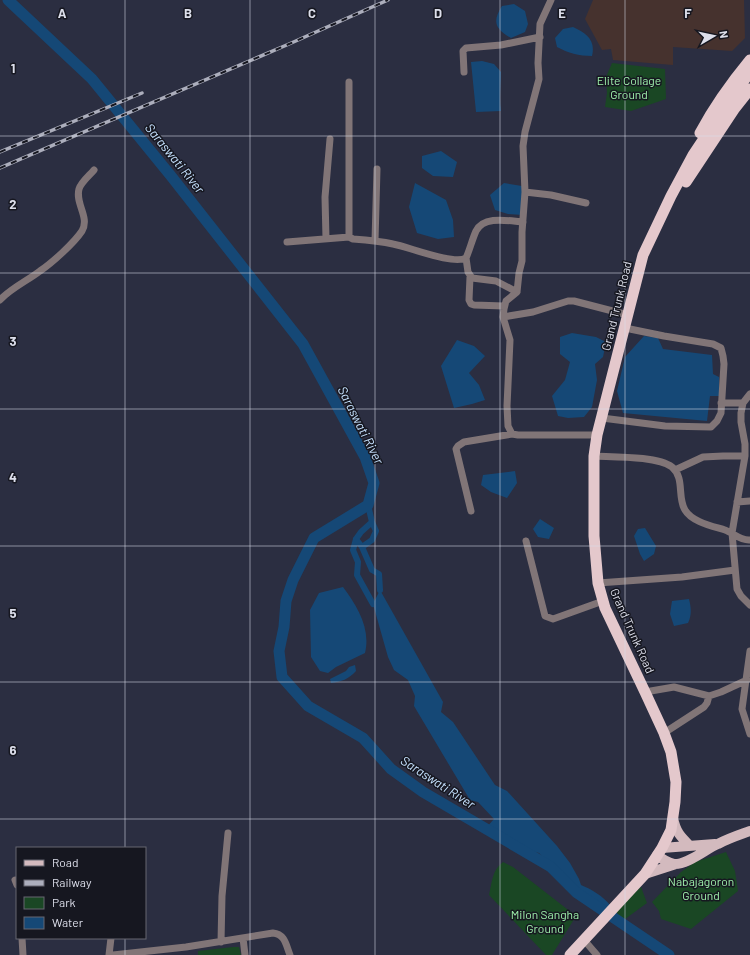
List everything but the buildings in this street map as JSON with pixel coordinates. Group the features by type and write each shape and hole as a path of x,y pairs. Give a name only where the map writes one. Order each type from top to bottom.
{"highway":[{"path":"643,255 652,228 676,176 706,122 716,98 750,52"},
{"path":"663,213 733,81 750,60"},
{"path":"706,122 750,72"},
{"path":"663,213 674,200 735,108 750,89"},
{"name":"Grand Trunk Road","path":"570,955 645,874 660,851 671,830 673,818 675,776 671,752 664,733 603,601 598,583 594,536 594,456 597,435 643,255 663,213"}],"main road":[{"path":"673,818 675,828 678,833 690,846"},
{"path":"645,874 678,864 717,844 750,831"},
{"path":"678,864 669,863 660,851 690,846 717,844"}],"street":[{"path":"512,434 508,426 507,406 510,340 503,317 506,302 517,292 522,261 525,192 523,146 525,132 539,79 538,64 540,24 551,0"},
{"path":"464,72 463,51 466,48 501,45 540,38"},
{"path":"349,82 349,237"},
{"path":"326,239 325,197 330,139"},
{"path":"375,241 377,225 377,169"},
{"path":"0,300 7,293 49,264 81,232 85,224 85,220 80,203 79,191 80,187 94,170"},
{"path":"525,192 551,195 586,203"},
{"path":"504,306 472,305 470,300 470,277 466,258 477,230 485,222 524,222"},
{"path":"287,242 349,237 353,239 394,244 455,260 462,260 466,258"},
{"path":"470,277 496,281 517,292"},
{"path":"503,317 533,312 574,300 628,315"},
{"path":"602,418 665,426 711,427 717,421 721,413 724,364 720,348 713,344 625,328"},
{"path":"750,394 743,403 741,413 741,422 748,444 732,533 737,588 741,596 750,605"},
{"path":"721,403 743,403"},
{"path":"471,511 456,449 464,442 512,434 597,435"},
{"path":"594,456 661,461 675,470 680,481 682,503 688,514 704,523 732,533 739,538 750,540"},
{"path":"675,470 703,457 745,456"},
{"path":"737,502 750,501"},
{"path":"526,541 546,616 553,619 603,601"},
{"path":"598,583 682,577 735,570"},
{"path":"750,651 742,709 750,734"},
{"path":"645,692 674,687 709,696 747,680"},
{"path":"664,733 704,707 709,696"},
{"path":"221,942 222,906 228,833"},
{"path":"113,955 187,951 221,942 273,933 281,935 290,955"},
{"path":"243,938 245,955"},
{"path":"22,939 23,955"},
{"path":"109,955 111,939"},
{"path":"584,940 598,955"}],"shaded area":[{"path":"593,0 744,0 745,38 732,51 673,47 673,65 613,60 611,49 602,50 585,19"}],"green space":[{"name":"Elite Collage Ground","path":"612,63 665,69 666,99 631,111 605,107 607,93 606,77"},
{"name":"Nabajagoron Ground","path":"726,852 735,871 738,891 691,929 661,919 659,911 652,902 681,872 695,862"},
{"name":"Milon Sangha Ground","path":"503,862 513,867 576,916 552,955 546,955 489,895 495,873 499,865"},
{"path":"641,887 647,903 621,922 616,910"},
{"path":"239,947 241,955 198,955 198,951"}],"water":[{"path":"514,4 525,11 528,24 525,32 511,38 498,28 496,21 502,6"},
{"path":"573,27 586,35 591,41 593,46 592,56 574,54 557,47 555,38 563,29"},
{"path":"482,61 494,64 501,72 501,111 476,112 471,62"},
{"path":"441,151 457,162 453,177 433,176 422,168 422,156"},
{"path":"415,183 446,200 453,220 454,237 438,239 417,233 409,207"},
{"path":"504,183 522,186 523,215 508,214 495,210 490,195"},
{"path":"572,333 596,337 606,342 603,357 595,364 597,380 592,407 584,417 568,418 558,416 552,396 565,380 570,362 560,354 560,337"},
{"path":"644,336 658,338 663,349 712,355 713,374 719,377 719,396 710,396 707,421 623,413 617,391 625,357"},
{"path":"457,340 474,346 485,356 469,373 479,385 485,400 454,408 441,366"},
{"path":"515,471 517,483 507,498 491,492 481,485 483,475"},
{"path":"540,519 554,528 549,539 538,537 533,529"},
{"path":"645,528 656,546 654,554 644,561 634,536 638,529"},
{"path":"343,587 362,618 366,635 365,653 336,667 328,673 320,671 311,657 310,610 319,593"},
{"path":"380,590 443,702 441,712 453,722 495,785 507,791 557,846 570,863 581,885 597,893 610,905 605,912 577,893 539,853 518,847 486,828 494,819 478,802 470,800 414,706 415,696 408,680 394,670 388,657 373,604"},
{"path":"689,599 691,611 688,623 674,626 670,614 672,601"},
{"path":"355,665 356,671 351,676 341,681 331,683 330,679"}],"waterway":[{"name":"Saraswati River","path":"8,0 92,79 171,176 303,344 365,457 374,483 368,505 314,538 293,580 286,601 284,627 279,651 282,677 308,706 363,738 391,769 423,792 551,867 577,893 669,955"},
{"path":"368,505 372,522 356,539 353,550 358,562 357,575 373,604"},
{"path":"362,547 372,540 376,531 372,522"},
{"path":"356,539 362,547 372,570 379,574 380,590"}],"railway":[{"path":"0,168 388,0"},
{"path":"0,152 142,93"}]}
